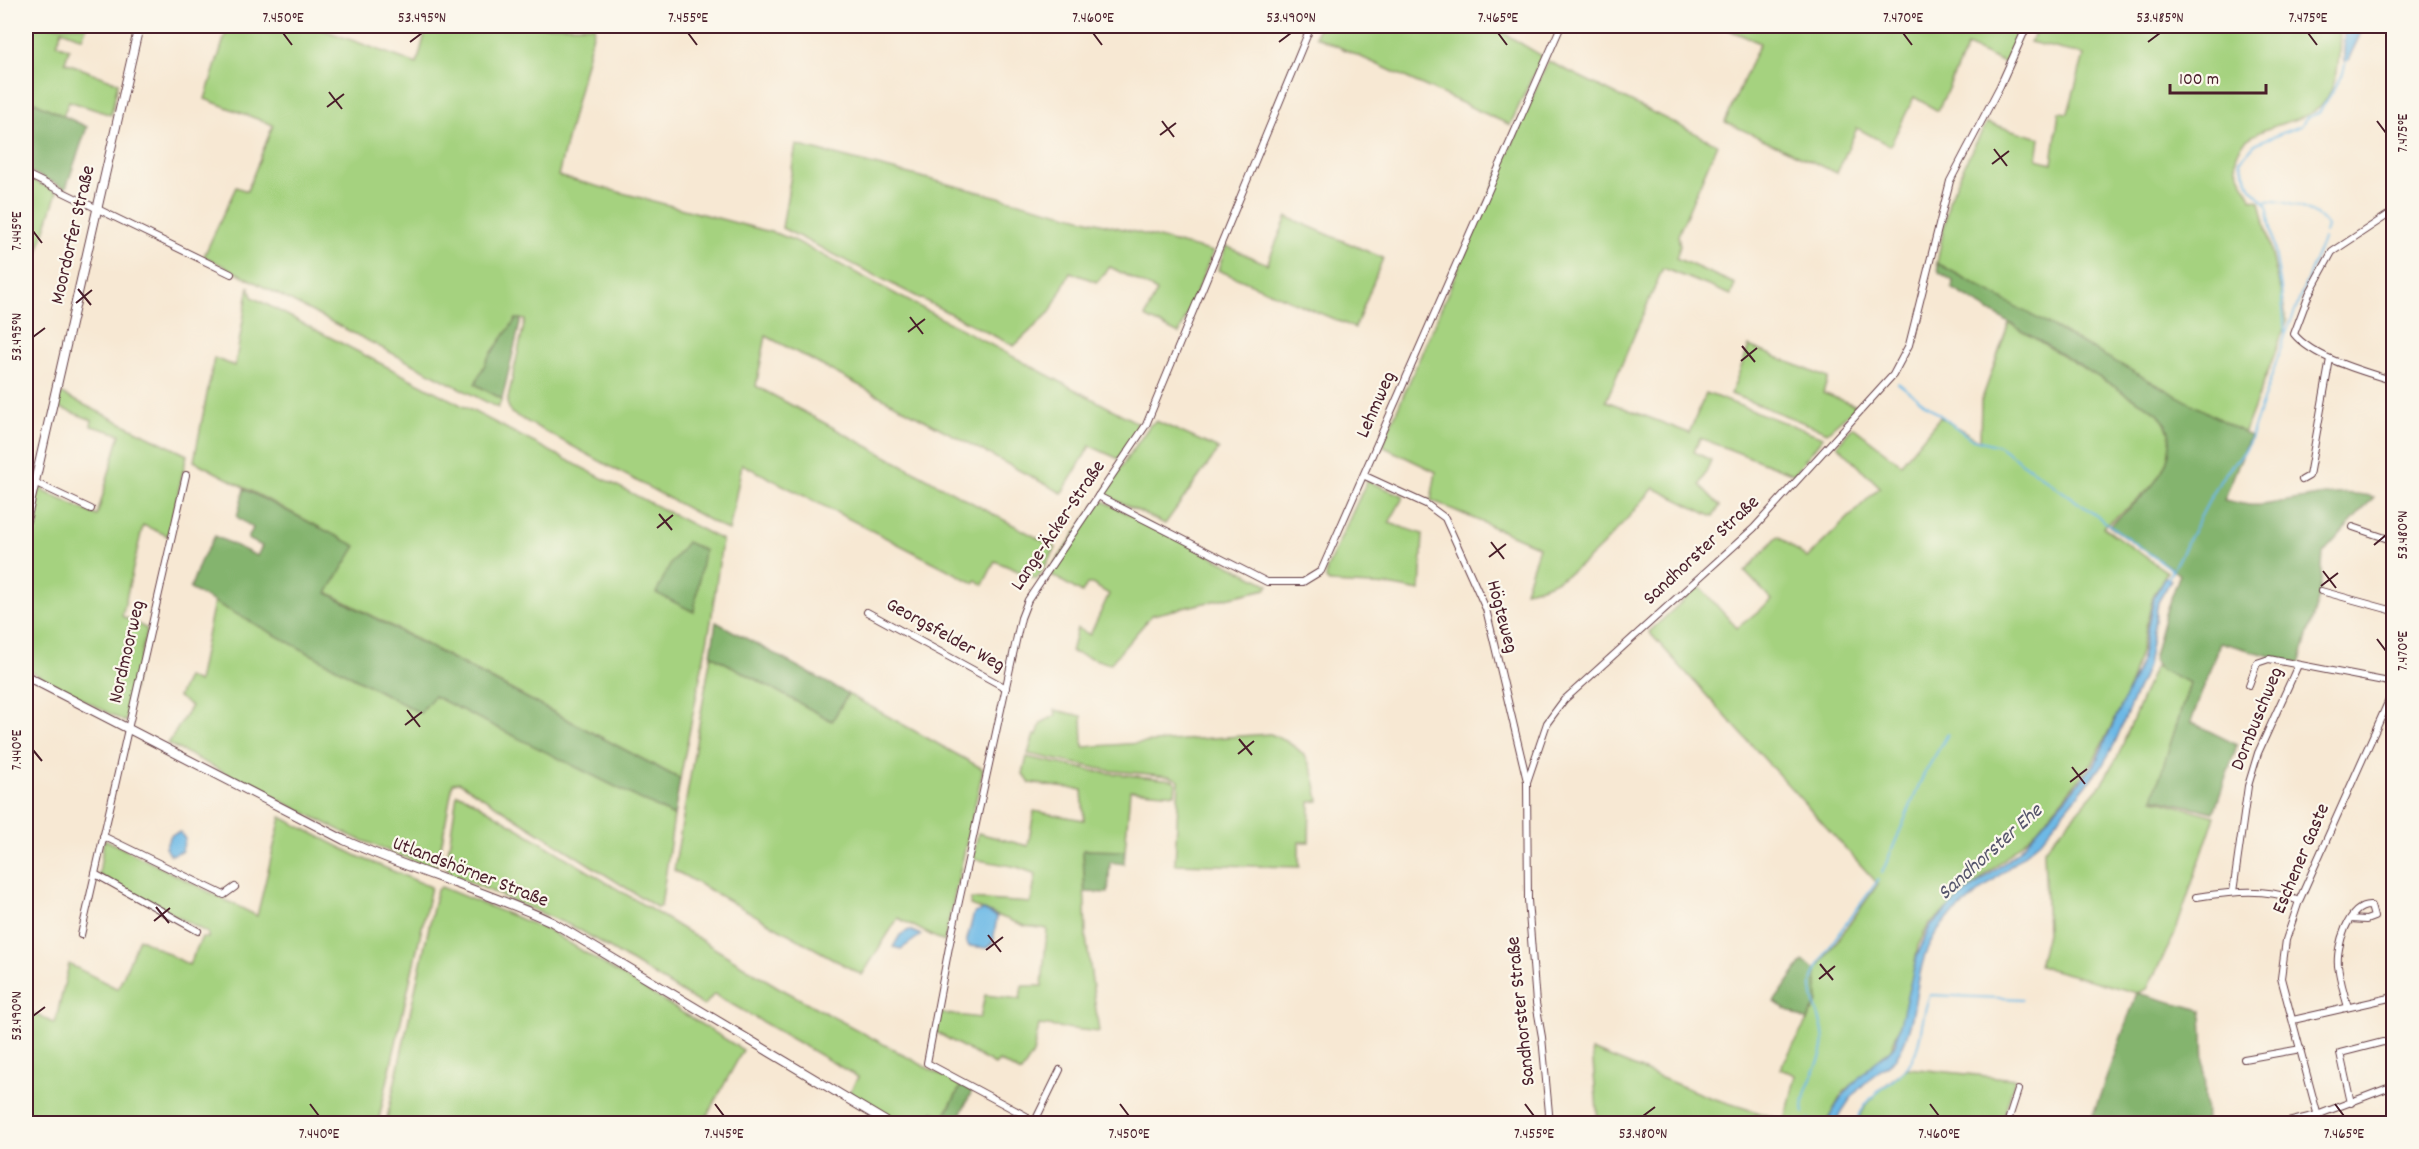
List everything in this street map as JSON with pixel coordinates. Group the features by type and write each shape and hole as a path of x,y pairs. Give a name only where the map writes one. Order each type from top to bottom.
{"street":[{"name":"Moordorfer Straße","path":"26,521 139,26"},
{"name":"Lange-Äcker-Straße","path":"1060,1070 1036,1119 1028,1123 1026,1116 927,1063 949,947 1006,688 1028,600 1136,442 1152,411 1311,26"},
{"name":"Lehmweg","path":"1098,496 1267,582 1303,582 1316,576 1324,566 1365,476 1561,26"},
{"name":"Sandhorster Straße","path":"1550,1124 1542,1037 1536,1003 1530,923 1527,782 1547,723 1564,700 1754,528 1893,375 1909,345 1950,181 2000,86 2027,26"},
{"path":"26,174 231,274"},
{"path":"2394,211 2332,252 2309,294 2294,334 2299,340 2330,359 2394,381"},
{"path":"2302,480 2309,476 2330,359"},
{"name":"Nordmoorweg","path":"81,935 186,475"},
{"name":"Högteweg","path":"1365,476 1426,504 1445,518 1486,609 1527,782"},
{"path":"34,482 92,509"},
{"path":"2354,527 2394,541"},
{"path":"2321,591 2394,611"},
{"name":"Georgsfelder Weg","path":"867,612 1006,688"},
{"path":"2249,685 2257,663 2269,659 2394,683"},
{"name":"Dornbuschweg","path":"2233,892 2248,786 2258,753 2298,665"},
{"name":"Utlandshörner Straße","path":"26,676 344,840 389,860 502,900 552,922 890,1124"},
{"name":"Eschener Gaste","path":"2320,1124 2281,978 2286,940 2299,901 2394,689"},
{"path":"103,836 224,895 235,887"},
{"path":"95,874 198,931"},
{"path":"2196,897 2262,891 2282,894 2299,901"},
{"path":"2348,1007 2337,963 2345,926 2350,919"},
{"path":"2293,1020 2394,997"},
{"path":"2279,1124 2317,1115 2351,1103 2356,1098 2393,1086 2392,1043 2383,1042 2340,1053 2351,1103"},
{"path":"2244,1059 2301,1048"},
{"path":"2007,1124 2018,1090"}],"green space":[{"path":"26,26 87,26 82,38 62,30 57,44 69,49 65,62 118,83 111,115 69,101 63,116 26,98"},
{"path":"228,26 313,26 417,64 427,26 595,26 558,176 778,234 796,241 1136,422 1139,426 1119,459 1090,446 1062,493 766,336 756,386 1056,548 1037,579 995,561 983,585 976,580 974,583 742,464 729,531 511,413 507,403 525,320 516,319 476,385 502,399 498,408 204,256 236,187 247,191 273,125 205,99"},
{"path":"1319,26 1492,26 1542,56 1510,125 1315,36"},
{"path":"1720,26 2024,26 2005,63 1967,46 1938,111 1914,97 1890,146 1857,128 1837,173 1725,122 1760,43"},
{"path":"2039,26 2340,26 2336,77 2322,105 2313,112 2273,126 2248,139 2240,148 2236,160 2237,170 2251,199 2260,201 2287,321 2244,434 1937,263 1949,201 1969,155 1987,123 2040,138 2037,159 2052,163 2059,112 2068,113 2084,55 2030,42"},
{"path":"1548,61 1717,144 1678,235 1680,246 1676,258 1735,284 1731,295 1663,268 1606,401 1689,433 1706,393 1823,437 1794,474 1700,438 1694,452 1711,460 1700,485 1720,506 1713,517 1654,488 1597,551 1581,565 1545,586 1525,591 1539,547 1431,500 1436,472 1384,447 1385,438"},
{"path":"26,98 87,127 66,188 26,170"},
{"path":"796,145 1213,252 1179,334 1145,317 1157,291 1110,267 1097,282 1070,272 1050,312 1014,346 782,228"},
{"path":"26,177 57,192 34,264 26,260"},
{"path":"1287,217 1383,258 1355,328 1218,270 1226,246 1267,264"},
{"path":"1937,263 2250,436 2224,500 2257,505 2346,493 2374,497 2323,553 2320,593 2299,664 2220,642 2191,722 2237,745 2214,812 2153,798 2190,683 2161,670 2153,660 2165,614 2180,574 2109,526 2152,486 2167,462 2170,448 2166,425 2158,413 1952,288 1953,281 1939,272"},
{"path":"249,286 252,297 722,540 711,622 680,779 327,592 355,546 194,461 214,358 235,366","holes":["704,550 694,607 670,563"]},
{"path":"516,319 521,319 502,399 475,384 488,358"},
{"path":"2009,323 2158,413 2169,433 2170,449 2159,476 2139,499 2103,527 2167,572 2153,596 2141,649 2126,697 2093,762 2036,831 1928,926 1918,946 1908,1002 1891,1049 1842,1094 1826,1123 1598,1123 1592,1050 1706,1096 1785,1121 1796,1075 1780,1069 1818,1001 1816,970 1878,884 1649,632 1699,586 1737,628 1772,600 1745,572 1778,536 1807,558 1880,487 1837,445 1853,427 1901,464 1940,417 1980,441 1981,402"},
{"path":"1749,346 1828,378 1823,393 1857,406 1827,432 1731,394"},
{"path":"58,392 187,455 168,536 143,525 122,616 147,629 125,722 26,669 26,537 36,487 43,487 43,491 97,516 120,434 91,426 92,420 55,406"},
{"path":"1156,421 1219,449 1165,524 1105,495 1106,489 1150,425"},
{"path":"1367,481 1404,496 1389,523 1423,534 1420,591 1393,586 1330,583 1326,579 1327,568"},
{"path":"244,489 356,546 327,593 680,779 674,816 434,696 420,713 190,589 200,562 215,536 257,556 262,546 248,539 253,528 237,517"},
{"path":"1103,501 1269,585 1266,589 1152,615 1110,664 1071,652 1077,628 1090,635 1109,594 1092,584 1087,584 1082,593 1048,573 1097,502"},
{"path":"687,542 704,550 694,612 656,593 671,563"},
{"path":"214,602 420,713 434,696 674,816 661,906 658,908 459,782 453,783 438,863 431,868 351,836 168,744 191,706 178,697 187,677 198,682"},
{"path":"716,622 848,694 832,721 711,655"},
{"path":"711,655 832,721 848,694 983,769 944,942 898,918 862,975 674,870"},
{"path":"2155,666 2190,682 2153,799 2215,816 2174,936 2147,989 2137,993 2039,966 2047,933 2044,850 2102,783 2118,756"},
{"path":"1055,710 1082,716 1083,747 1270,734 1293,745 1311,767 1319,801 1310,802 1309,842 1299,842 1299,867 1175,864 1179,780 1169,776 1106,770 1028,754 1034,735 1037,735 1041,723 1056,715"},
{"path":"1027,757 1099,772 1173,780 1176,783 1175,794 1130,790 1125,851 1083,850 1086,937 1099,1032 1039,1025 1033,1054 1021,1073 999,1061 995,1065 936,1032 939,1013 980,1018 985,995 1020,999 1022,986 1042,986 1047,929 1025,926 970,905 971,899 1031,903 1036,874 1017,867 973,859 978,833 1028,846 1034,811 1084,820 1082,790 1030,783 1023,774"},
{"path":"457,794 465,796 778,987 961,1086 943,1117 933,1112 927,1123 901,1123 848,1095 858,1077 714,994 704,1006 578,929 451,874 446,866"},
{"path":"281,817 357,856 431,887 378,1123 26,1123 26,1010 55,1024 69,964 118,989 139,938 189,965 202,937 208,938 208,933 99,875 104,839 257,916"},
{"path":"1083,850 1125,851 1124,864 1110,862 1108,893 1085,892"},
{"path":"441,887 550,931 743,1050 703,1123 386,1123 437,890"},
{"path":"1803,961 1816,970 1818,1001 1807,1021 1774,1002"},
{"path":"2137,993 2202,1010 2206,1123 2090,1123"},
{"path":"1908,1068 2015,1079 2002,1123 1857,1123 1866,1106 1878,1092"},
{"path":"961,1086 972,1091 956,1123 927,1123 933,1112 944,1117"}],"water":[{"path":"2344,26 2364,26 2348,60 2344,61"},
{"path":"2165,577 2171,580 2158,602 2147,666 2114,745 2102,766 2040,841 1945,921 1926,952 1912,1019 1900,1051 1890,1063 1859,1089 1846,1105 1836,1123 1827,1123 1835,1107 1852,1086 1895,1044 1917,956 1929,928 1955,902 2019,851 2095,764 2140,664 2154,597"},
{"path":"180,832 185,839 182,851 171,855 165,848 171,835"},
{"path":"983,910 997,917 993,942 987,948 969,946 966,943 974,913"},
{"path":"909,930 921,935 901,949 893,947 900,935"}],"waterway":[{"name":"Sandhorster Ehe","path":"2285,333 2281,288 2267,204 2251,188 2240,161 2256,143 2301,126 2306,118 2319,113 2342,76 2347,58"},
{"name":"Sandhorster Ehe","path":"2266,201 2290,204 2309,211 2323,221 2327,227 2325,233"},
{"name":"Sandhorster Ehe","path":"2167,580 2220,480 2247,448 2285,336 2323,239"},
{"path":"1898,383 1970,438 1999,446 2171,569"},
{"path":"1882,873 1924,774 1948,734"},
{"path":"1804,1113 1804,1097 1821,1055 1824,1039 1812,992 1815,974 1830,947 1878,880"},
{"path":"1855,1124 1873,1096 1900,1074 1913,1058 1930,995 2023,999"},
{"path":"1809,1120 1811,1124"}]}
